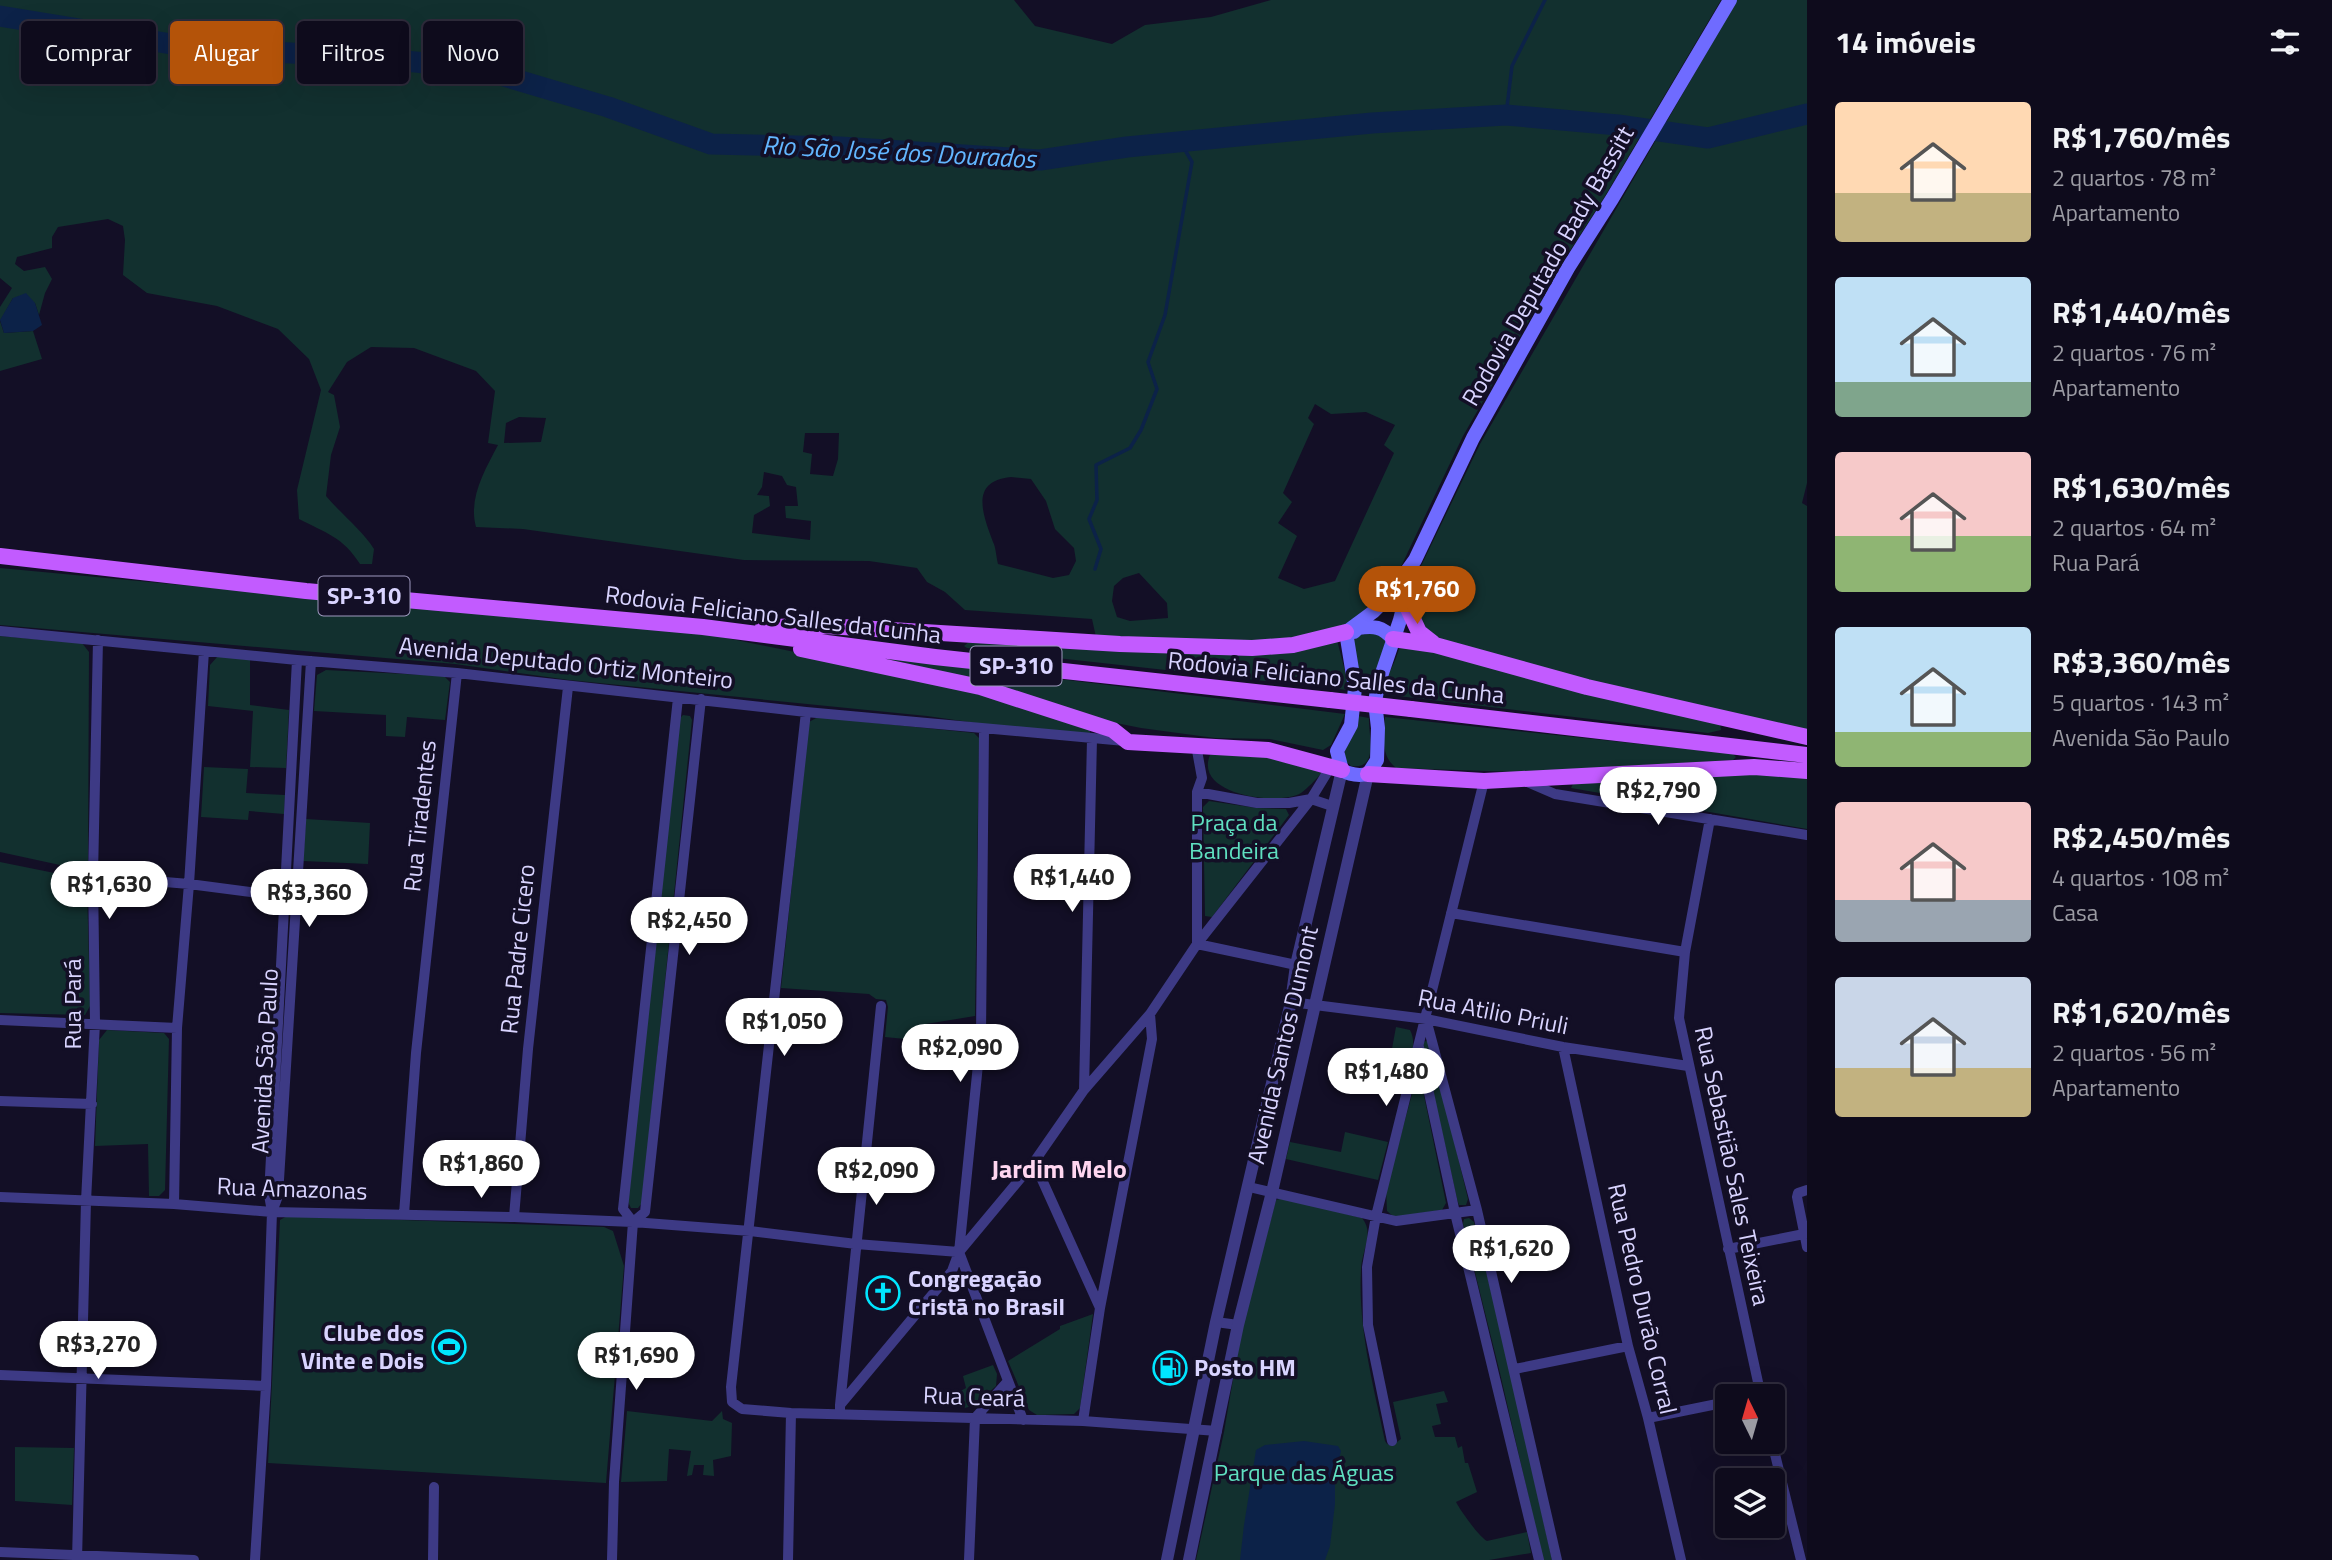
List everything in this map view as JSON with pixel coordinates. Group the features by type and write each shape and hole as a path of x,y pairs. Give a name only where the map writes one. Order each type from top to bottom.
{"main road":[{"name":"Rodovia Deputado Bady Bassitt","path":"1351,635 1388,597 1415,560 1473,438 1568,268 1645,145 1730,0"},
{"name":"Rodovia Feliciano Salles da Cunha","path":"0,558 25,558 320,592 703,627 935,657 1807,755"},
{"name":"Rodovia Deputado Bady Bassitt","path":"1368,774 1377,760 1378,728 1375,702 1415,560"},
{"path":"1405,602 1419,632 1435,645"},
{"path":"703,627 826,626 1120,644 1252,648 1293,645 1351,635 1373,626 1384,629 1393,639 1435,645 1587,687 1807,737"},
{"path":"703,627 980,688 1113,730 1128,742 1268,750 1337,762 1347,774 1359,776 1368,774 1484,781 1754,766 1807,771"},
{"path":"1337,762 1351,725 1354,705 1351,635"}],"street":[{"name":"Avenida Deputado Ortiz Monteiro","path":"0,631 457,673 806,712 1128,742"},
{"name":"Rua Pará","path":"77,1557 86,1200 95,1023 93,876 98,640"},
{"path":"174,1204 177,1028 190,884 204,651"},
{"name":"Avenida São Paulo","path":"254,1560 266,1386 272,1212 278,1196 297,660"},
{"name":"Avenida São Paulo","path":"289,897 311,661"},
{"name":"Rua Tiradentes","path":"404,1214 415,1053 457,673"},
{"name":"Rua Padre Cicero","path":"514,1217 528,1049 568,687"},
{"path":"612,1560 614,1482 632,1222 623,1209 678,698"},
{"path":"632,1222 645,1212 701,699"},
{"path":"750,1231 806,712"},
{"path":"840,1410 952,1271 959,1252 981,1035 984,730"},
{"path":"1084,1090 1092,739"},
{"path":"1196,745 1202,778 1197,792 1197,944"},
{"path":"959,1252 1034,1162 1084,1090 1150,1014 1197,944 1337,762"},
{"name":"Avenida Santos Dumont","path":"1167,1560 1216,1322 1291,1002 1296,965 1332,806 1337,762"},
{"name":"Avenida Santos Dumont","path":"1189,1560 1238,1325 1272,1192 1368,774"},
{"path":"1520,779 1555,794 1807,835"},
{"path":"1392,1441 1368,1325 1367,1267 1376,1216 1484,781"},
{"path":"1197,792 1257,803 1289,803 1311,799 1332,806"},
{"name":"Rua Sebastião Sales Teixeira","path":"1710,819 1685,952 1679,1018 1755,1384"},
{"path":"93,876 190,884 289,897"},
{"path":"1451,913 1685,952"},
{"path":"1197,944 1296,965"},
{"name":"Rua Atilio Priuli","path":"1291,1002 1426,1020 1563,1048 1688,1066"},
{"path":"840,1410 881,1006"},
{"path":"1083,1421 1100,1308 1152,1039 1150,1014"},
{"path":"0,1020 177,1028"},
{"path":"1426,1020 1477,1210 1557,1560"},
{"path":"1418,1045 1455,1213 1539,1560"},
{"name":"Rua Pedro Durão Corral","path":"1563,1048 1628,1346 1648,1418 1681,1560"},
{"path":"0,1101 92,1104"},
{"path":"1034,1162 1100,1308"},
{"path":"1249,1187 1396,1221 1477,1210"},
{"path":"1802,1192 1807,1247"},
{"name":"Rua Amazonas","path":"0,1197 174,1204 272,1212 632,1222 959,1252"},
{"name":"Rua Ceará","path":"750,1231 731,1387 732,1402 742,1409 791,1413 840,1410 1083,1421 1217,1431"},
{"path":"1728,1249 1804,1234"},
{"path":"959,1252 1023,1420"},
{"path":"1216,1322 1238,1325"},
{"path":"1515,1369 1628,1346"},
{"path":"0,1375 266,1386"},
{"path":"969,1560 975,1418 1008,1381"},
{"path":"1648,1418 1715,1404"},
{"path":"788,1560 791,1413"},
{"path":"1775,1454 1801,1560"},
{"path":"433,1560 434,1488"},
{"path":"0,1552 194,1560"}],"green space":[{"path":"0,0 1014,0 1035,26 1112,44 1145,25 1211,17 1271,0 1721,0 1605,196 1562,263 1463,436 1397,575 1385,594 1359,617 1333,631 1291,642 1096,637 1092,619 965,610 945,592 927,582 917,568 869,561 744,560 523,529 476,527 476,495 498,445 488,443 495,391 476,371 414,348 371,347 347,362 328,392 334,395 340,427 331,455 326,496 374,549 372,564 360,564 340,542 299,519 297,490 321,390 309,359 278,329 217,306 147,293 123,275 123,226 108,219 58,227 52,237 52,248 17,257 15,264 24,271 45,267 52,279 39,315 35,303 13,298 0,321 0,307 12,288 0,278","holes":["1315,404 1331,414 1366,412 1395,425 1384,445 1394,453 1335,581 1304,589 1278,578 1297,536 1278,523 1292,502 1283,493 1314,424 1308,418","519,417 546,418 541,442 504,443 506,423","805,433 839,433 838,459 833,476 810,474 812,454 803,452","764,472 782,476 787,485 796,487 798,506 785,506 786,518 811,521 810,540 752,533 754,515 770,506 769,496 757,495 762,487","1011,477 1031,479 1046,501 1055,529 1074,548 1076,561 1069,575 1053,578 998,564 982,501 989,485","1139,573 1167,603 1168,618 1130,621 1117,617 1112,601 1114,586 1123,578"]},
{"path":"1737,0 1807,0 1807,483 1802,503 1807,506 1807,731 1589,683 1439,640 1418,620 1412,600 1420,568 1480,444"},
{"path":"0,321 4,333 33,331 42,359 0,371"},
{"path":"0,568 707,634 936,681 1090,729 1090,733 569,680 455,664 0,625"},
{"path":"1382,633 1388,645 1372,692 1360,691 1353,646 1355,635"},
{"path":"0,636 82,643 89,652 88,867 83,870 0,852"},
{"path":"1337,640 1347,679 1347,690 964,646 970,641"},
{"path":"1406,644 1720,724 1721,730 1708,733 1381,694 1400,645"},
{"path":"218,656 250,660 250,705 289,710 286,768 250,767 253,711 208,706 210,665"},
{"path":"879,657 1345,714 1331,745 1323,750 1270,739 1215,738 1086,717"},
{"path":"326,670 444,676 450,682 445,720 407,717 405,737 386,736 386,715 314,711 317,675"},
{"path":"683,715 690,716 692,720 642,1203 638,1208 631,1208 628,1202 679,719"},
{"path":"1358,716 1369,718 1370,750 1366,762 1360,766 1351,766 1345,760 1345,746"},
{"path":"818,717 974,733 979,738 975,1016 926,1024 925,1041 885,1037 888,1007 886,1000 876,999 869,994 781,988 809,722"},
{"path":"1385,717 1726,753 1736,757 1733,760 1519,772 1396,768 1385,751"},
{"path":"1210,755 1263,755 1322,770 1301,793 1291,797 1259,798 1226,788 1214,780 1208,769"},
{"path":"204,767 248,769 246,793 285,795 284,814 249,811 248,820 201,817"},
{"path":"1754,771 1807,776 1807,829 1571,788 1573,784"},
{"name":"Praça da Bandeira","path":"1209,801 1286,809 1289,815 1212,917 1205,916 1203,807"},
{"path":"306,819 370,823 368,864 303,861"},
{"path":"0,862 84,879 87,884 90,1006 85,1015 0,1013"},
{"path":"1396,1027 1410,1030 1412,1036 1412,1054 1405,1078 1360,1068 1365,1048 1391,1054"},
{"path":"107,1030 164,1033 169,1039 165,1190 159,1196 149,1196 148,1144 95,1146 99,1040"},
{"path":"1427,1041 1431,1045 1468,1199 1466,1205 1459,1205 1457,1199 1422,1042"},
{"path":"1417,1076 1421,1081 1446,1203 1442,1210 1394,1217 1387,1211 1386,1189"},
{"path":"1345,1132 1388,1142 1378,1180 1286,1159 1290,1142 1341,1152"},
{"name":"Parque das Águas","path":"1282,1198 1362,1218 1366,1224 1367,1236 1361,1270 1364,1335 1387,1444 1393,1445 1401,1439 1393,1402 1444,1391 1448,1402 1436,1404 1441,1424 1432,1426 1435,1437 1455,1437 1458,1448 1462,1446 1465,1463 1468,1463 1477,1492 1456,1502 1487,1541 1527,1532 1531,1553 1489,1560 1196,1560 1224,1432 1242,1327 1276,1200"},
{"name":"Clube dos Vinte e Dois","path":"287,1216 604,1227 613,1231 624,1266 606,1483 268,1463 280,1220"},
{"path":"1469,1218 1474,1222 1510,1369 1552,1560 1543,1560 1463,1224 1464,1219"},
{"path":"1093,1314 1080,1408 1074,1414 1037,1415 1029,1410 1008,1361 1060,1329 1060,1326"},
{"path":"993,1365 997,1374 996,1386 975,1405 965,1408 955,1394 966,1388 963,1376"},
{"path":"627,1411 712,1421 722,1411 723,1419 732,1423 731,1456 713,1460 714,1476 703,1475 704,1465 694,1465 692,1475 687,1476 691,1451 669,1449 667,1481 621,1482"},
{"path":"15,1447 74,1448 72,1505 15,1501"}],"water":[{"path":"26,293 35,303 42,325 33,331 4,333 0,320 13,298"},
{"path":"1304,1441 1338,1446 1341,1451 1335,1478 1330,1546 1325,1560 1240,1560 1256,1450 1265,1445"}],"waterway":[{"path":"1506,115 1512,66 1545,0"},
{"name":"Rio São José dos Dourados","path":"0,16 196,48 364,57 477,68 608,107 711,144 840,147 1040,160 1127,147 1372,123 1506,115 1618,125 1708,138 1807,114"},
{"path":"1095,569 1101,549 1089,519 1097,500 1096,465 1130,448 1141,430 1157,389 1148,362 1165,315 1192,162 1181,143"}],"place":[{"name":"Congregação Cristã no Brasil","path":"883,1293"},
{"name":"Clube dos Vinte e Dois","path":"449,1347"},
{"name":"Posto HM","path":"1170,1368"}],"district":[{"name":"Jardim Melo","path":"1059,1169"}]}
